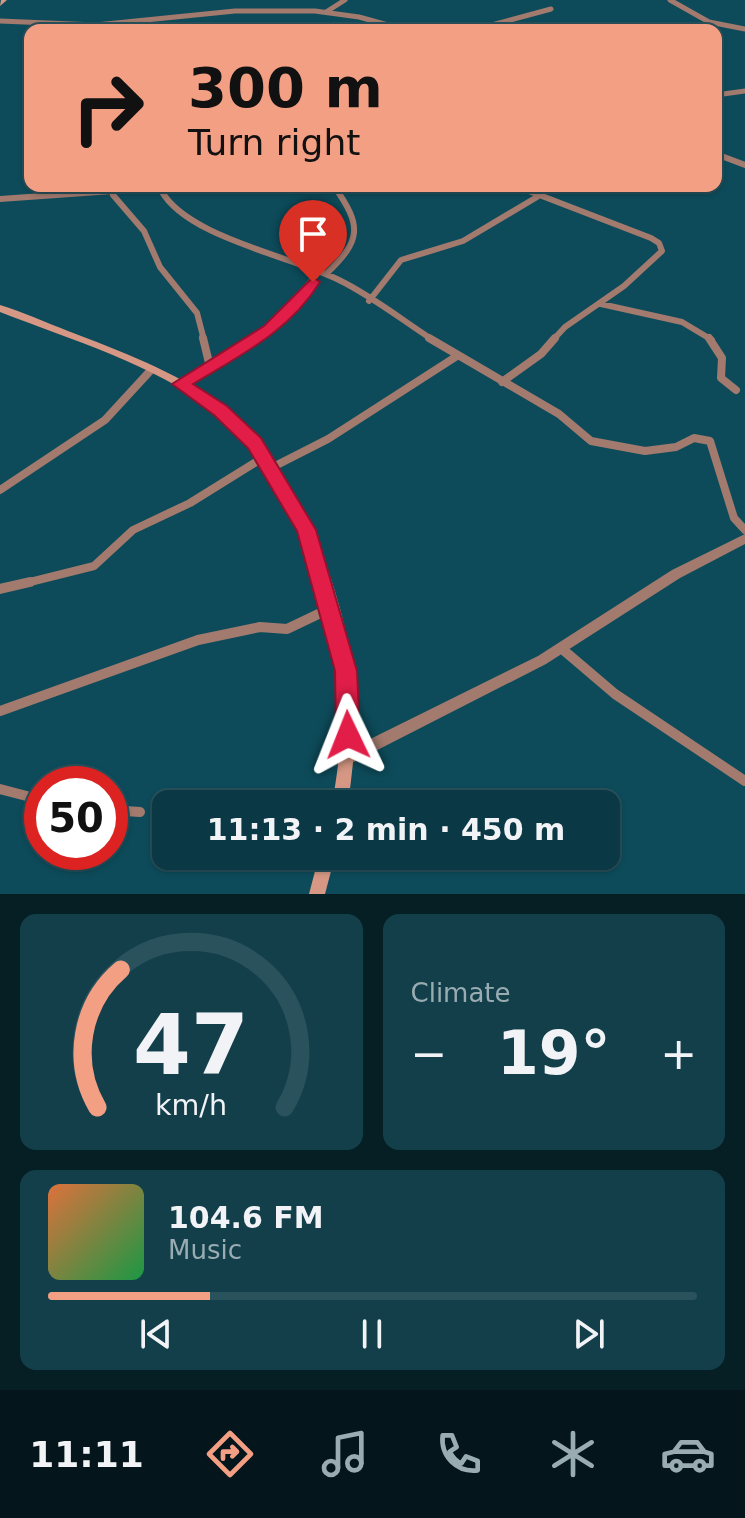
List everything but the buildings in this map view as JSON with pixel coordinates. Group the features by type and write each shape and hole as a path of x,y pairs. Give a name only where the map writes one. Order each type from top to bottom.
{"main road":[{"path":"0,4 4,0"},
{"path":"0,308 180,384 221,410 264,457 306,530 331,608 346,671 342,790"},
{"path":"317,894 323,870"}],"street":[{"path":"326,12 345,0"},
{"path":"670,0 709,22 719,24"},
{"path":"495,24 551,9"},
{"path":"110,24 183,19 235,11 326,12 387,24"},
{"path":"0,21 72,24"},
{"path":"722,25 745,29"},
{"path":"722,94 745,91"},
{"path":"722,156 745,165"},
{"path":"0,199 42,194 113,195 142,192"},
{"path":"162,192 168,203 190,221 323,272 457,356 559,414 591,441 653,451 676,447 694,438 710,441 734,518 745,530"},
{"path":"180,384 269,330 301,301 323,272 351,252 355,223 337,192"},
{"path":"502,382 547,349 565,327 601,304 653,262 662,246 651,238 614,223 527,192"},
{"path":"113,195 144,231 160,267 197,313 210,367"},
{"path":"369,301 401,260 463,241 537,197"},
{"path":"601,304 680,319 696,327 721,348 724,363 721,378 736,390"},
{"path":"271,468 328,439 457,356"},
{"path":"0,490 105,420 151,370"},
{"path":"0,589 94,566 133,530 190,503 264,457"},
{"path":"345,759 460,703 561,648 676,574 745,539"},
{"path":"0,711 198,640 260,627 268,631 313,621 331,608"},
{"path":"561,648 615,694 745,781"},
{"path":"0,789 24,795"},
{"path":"128,811 140,812"}],"route":[{"path":"313,282 301,301 269,330 180,384 221,410 254,443 287,492 306,530 331,608 346,671 348,735"}]}
